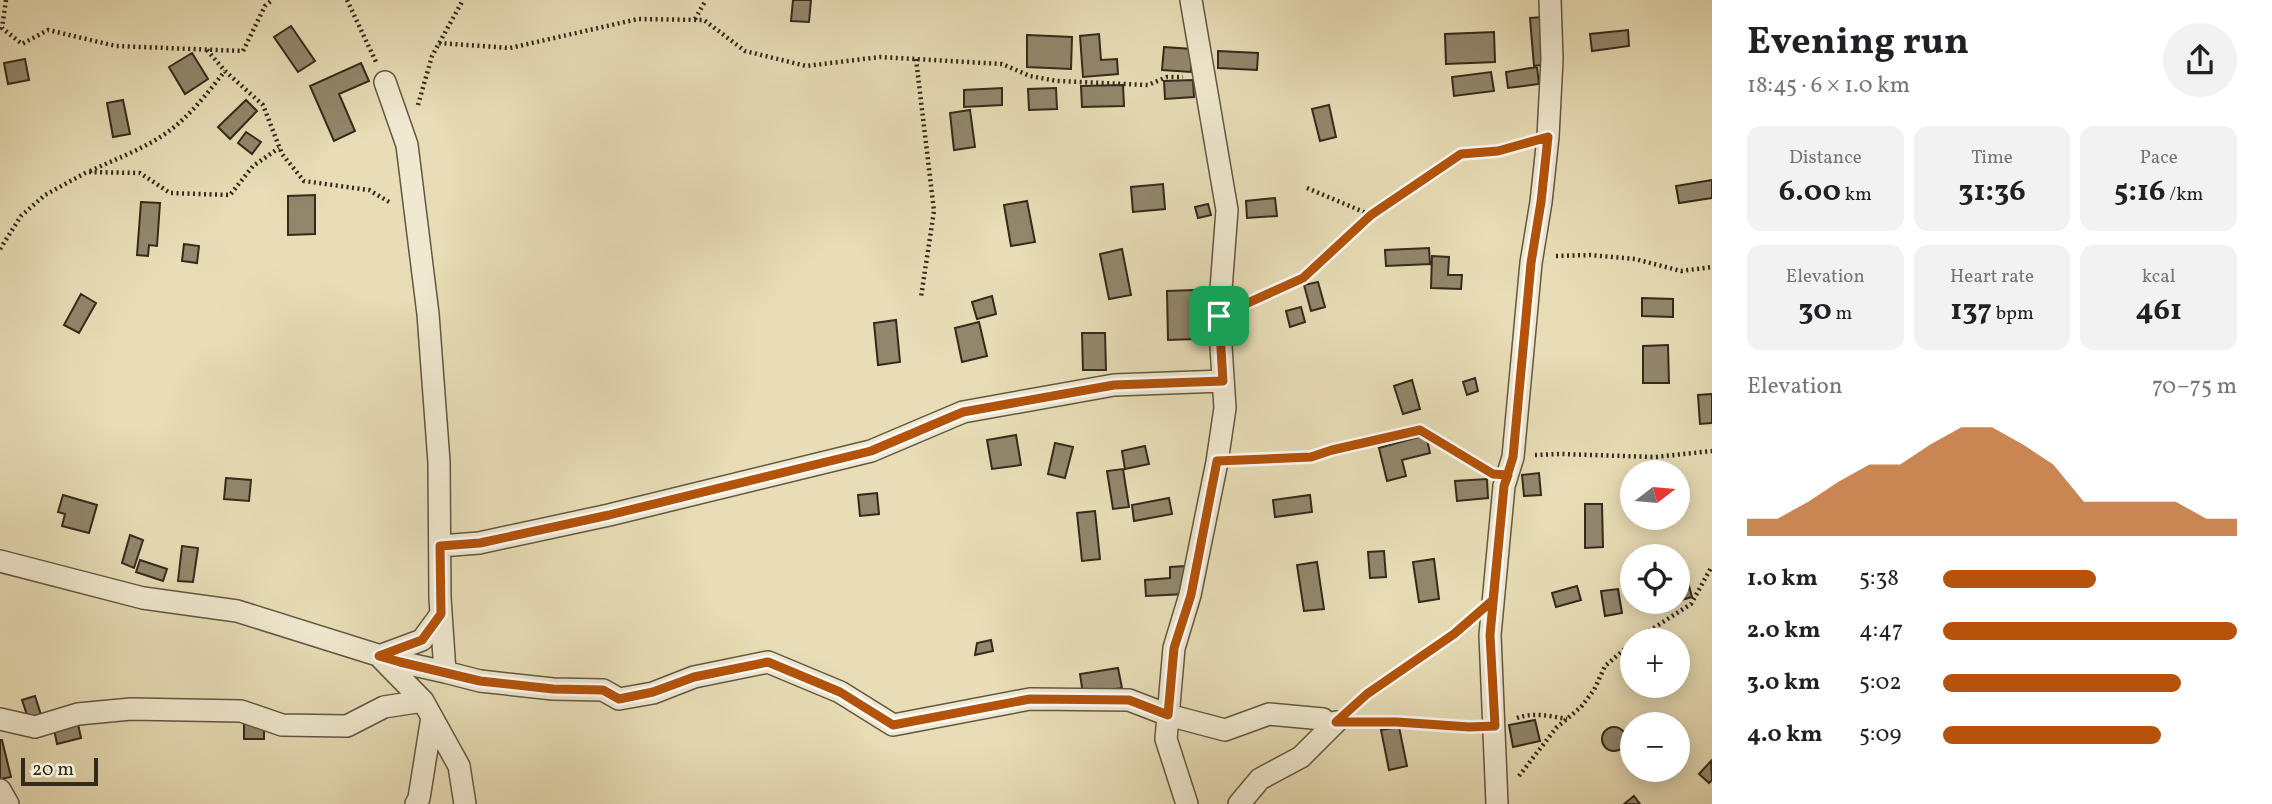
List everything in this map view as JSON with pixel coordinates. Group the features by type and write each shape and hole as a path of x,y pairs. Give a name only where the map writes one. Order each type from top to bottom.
{"street":[{"path":"1187,804 1166,739 1174,648 1191,595 1225,408 1219,316 1227,209 1191,0"},
{"path":"1497,804 1490,635 1504,486 1511,466 1531,263 1548,137 1552,58 1550,0"},
{"path":"385,82 407,145 429,327 439,463 444,672"},
{"path":"440,546 480,543 609,515 871,451 963,412 1114,385 1223,381"},
{"path":"0,561 143,598 237,611 379,656 480,681 553,689 603,690 619,699 653,692 694,677 768,662 840,692 893,725 1030,699 1129,700 1168,715 1226,730 1269,714 1329,720"},
{"path":"379,656 422,640 441,614"},
{"path":"379,656 427,709 459,766 465,804"},
{"path":"0,719 35,727 78,714 131,709 241,711 282,725 347,726 384,707 427,709"},
{"path":"416,804 419,798 427,709"},
{"path":"1239,804 1260,779 1301,757 1329,720"},
{"path":"0,790 8,804"}],"path":[{"path":"6,0 2,28 22,44 48,30 116,46 243,51 265,6 272,0"},
{"path":"347,0 385,82"},
{"path":"418,107 432,56 463,0"},
{"path":"695,19 706,0"},
{"path":"439,43 510,48 638,19 695,19 704,20 745,51 806,66 880,57 1002,64 1030,76 1057,81 1148,85 1167,77 1203,78"},
{"path":"206,49 225,71 262,105 282,154 304,181 369,190 416,218"},
{"path":"915,59 934,211 921,297"},
{"path":"0,249 21,216 45,195 87,172 121,158 173,128 200,102 225,71"},
{"path":"1219,316 1303,278 1371,215 1461,154 1498,151 1548,137"},
{"path":"87,172 140,173 170,194 230,195 253,166 279,148"},
{"path":"1307,188 1371,215"},
{"path":"1531,263 1550,256 1590,256 1635,260 1681,271 1712,267"},
{"path":"1217,461 1311,457 1420,430 1493,474 1511,466 1561,454 1655,457 1712,451"},
{"path":"1654,628 1691,604 1712,566"},
{"path":"1329,720 1454,634 1493,600"},
{"path":"1517,777 1556,728 1581,707 1594,690 1605,666 1620,653"},
{"path":"1329,720 1469,727 1495,726 1525,715 1567,719"}],"building":[{"path":"793,0 811,0 809,22 791,21"},
{"path":"1543,17 1548,64 1534,66 1530,18"},
{"path":"291,26 315,61 298,72 274,37"},
{"path":"1628,30 1629,46 1592,51 1590,34"},
{"path":"1494,32 1495,62 1446,64 1445,34"},
{"path":"1099,34 1101,60 1117,59 1118,74 1083,77 1080,36"},
{"path":"1027,35 1072,37 1071,69 1027,67"},
{"path":"1164,47 1192,49 1191,72 1162,70"},
{"path":"1218,51 1258,53 1257,70 1218,68"},
{"path":"192,53 208,79 185,94 169,67"},
{"path":"25,59 29,80 8,84 4,63"},
{"path":"361,63 369,81 339,94 355,131 334,141 310,86"},
{"path":"1537,67 1539,84 1508,88 1506,72"},
{"path":"1491,72 1494,91 1454,96 1452,77"},
{"path":"1193,80 1194,97 1165,99 1164,81"},
{"path":"1123,85 1124,106 1082,107 1081,86"},
{"path":"1002,88 1002,105 964,107 964,90"},
{"path":"1056,88 1057,109 1029,110 1028,89"},
{"path":"123,100 130,134 113,137 107,103"},
{"path":"246,100 257,111 230,139 218,127"},
{"path":"1329,105 1336,137 1320,141 1312,109"},
{"path":"970,110 975,147 954,150 950,113"},
{"path":"246,132 261,142 252,154 238,143"},
{"path":"1712,180 1712,198 1679,203 1676,186"},
{"path":"1163,184 1165,209 1133,212 1131,187"},
{"path":"315,195 315,234 288,235 288,196"},
{"path":"1275,198 1277,216 1247,218 1246,201"},
{"path":"1027,201 1035,242 1011,246 1004,205"},
{"path":"141,202 160,203 157,246 149,245 148,256 137,255"},
{"path":"1208,204 1211,215 1198,218 1195,207"},
{"path":"184,244 199,246 197,263 182,261"},
{"path":"1429,248 1430,264 1386,266 1385,250"},
{"path":"1122,249 1131,295 1109,299 1100,254"},
{"path":"1432,256 1449,257 1448,275 1462,275 1461,289 1431,288"},
{"path":"1318,282 1325,307 1311,311 1304,285"},
{"path":"1194,290 1196,339 1168,340 1167,291"},
{"path":"81,294 96,303 79,333 64,325"},
{"path":"992,296 996,314 977,319 972,302"},
{"path":"1642,298 1673,299 1673,317 1642,316"},
{"path":"1301,307 1305,322 1290,327 1286,311"},
{"path":"896,320 900,362 878,365 874,323"},
{"path":"979,322 987,356 962,362 955,328"},
{"path":"1082,333 1105,333 1106,370 1083,370"},
{"path":"1668,345 1669,383 1643,383 1643,346"},
{"path":"1475,378 1478,391 1467,395 1463,382"},
{"path":"1412,380 1420,409 1403,414 1394,386"},
{"path":"1712,394 1712,423 1700,424 1698,395"},
{"path":"1016,435 1021,465 992,469 987,440"},
{"path":"1426,435 1430,453 1402,460 1406,476 1387,481 1379,448"},
{"path":"1055,443 1073,447 1065,478 1048,474"},
{"path":"1145,446 1149,464 1125,469 1122,451"},
{"path":"1123,469 1129,507 1113,509 1107,471"},
{"path":"1539,473 1541,495 1524,496 1522,475"},
{"path":"226,478 251,480 249,501 224,499"},
{"path":"1487,479 1488,498 1457,501 1455,481"},
{"path":"877,493 879,514 860,516 858,495"},
{"path":"63,495 97,505 89,533 62,526 65,514 58,512"},
{"path":"1310,495 1312,512 1275,517 1273,500"},
{"path":"1169,498 1172,514 1134,521 1132,505"},
{"path":"1585,504 1602,504 1603,547 1585,548"},
{"path":"1095,511 1100,559 1082,561 1077,513"},
{"path":"130,535 143,540 134,568 122,563"},
{"path":"182,546 198,548 193,582 178,581"},
{"path":"1384,551 1386,577 1370,578 1368,552"},
{"path":"1434,559 1439,599 1419,602 1413,562"},
{"path":"140,560 167,569 163,581 136,572"},
{"path":"1317,562 1324,609 1304,611 1297,565"},
{"path":"1185,566 1186,594 1146,596 1145,580 1170,578 1170,567"},
{"path":"1577,586 1581,600 1556,607 1552,593"},
{"path":"1618,589 1620,613 1605,616 1601,591"},
{"path":"991,640 993,651 975,655 977,643"},
{"path":"1118,668 1122,688 1083,694 1080,674"},
{"path":"35,696 41,715 28,718 22,700"},
{"path":"1535,720 1540,741 1513,747 1509,725"},
{"path":"78,724 81,738 57,744 54,729"},
{"path":"244,724 264,724 264,739 244,739"},
{"path":"1399,727 1407,766 1389,770 1381,730"},
{"path":"1609,728 1619,728 1620,749 1609,750 1603,744 1603,734"},
{"path":"0,740 11,777 0,779"},
{"path":"1711,761 1712,780 1709,783 1699,774"},
{"path":"1634,796 1640,804 1624,804"}],"route":[{"path":"1219,316 1223,381 1114,385 963,412 871,451 609,515 480,543 440,546 441,614 422,640 379,656 480,681 553,689 603,690 619,699 653,692 694,677 768,662 840,692 893,725 1030,699 1129,700 1168,715 1174,648 1191,595 1217,461 1311,457 1420,430 1493,474 1508,475 1504,486 1490,635 1495,726 1336,722 1367,694 1454,634 1493,600 1504,486 1508,475 1513,457 1531,263 1548,137 1498,151 1461,154 1371,215 1303,278 1219,316"}]}
